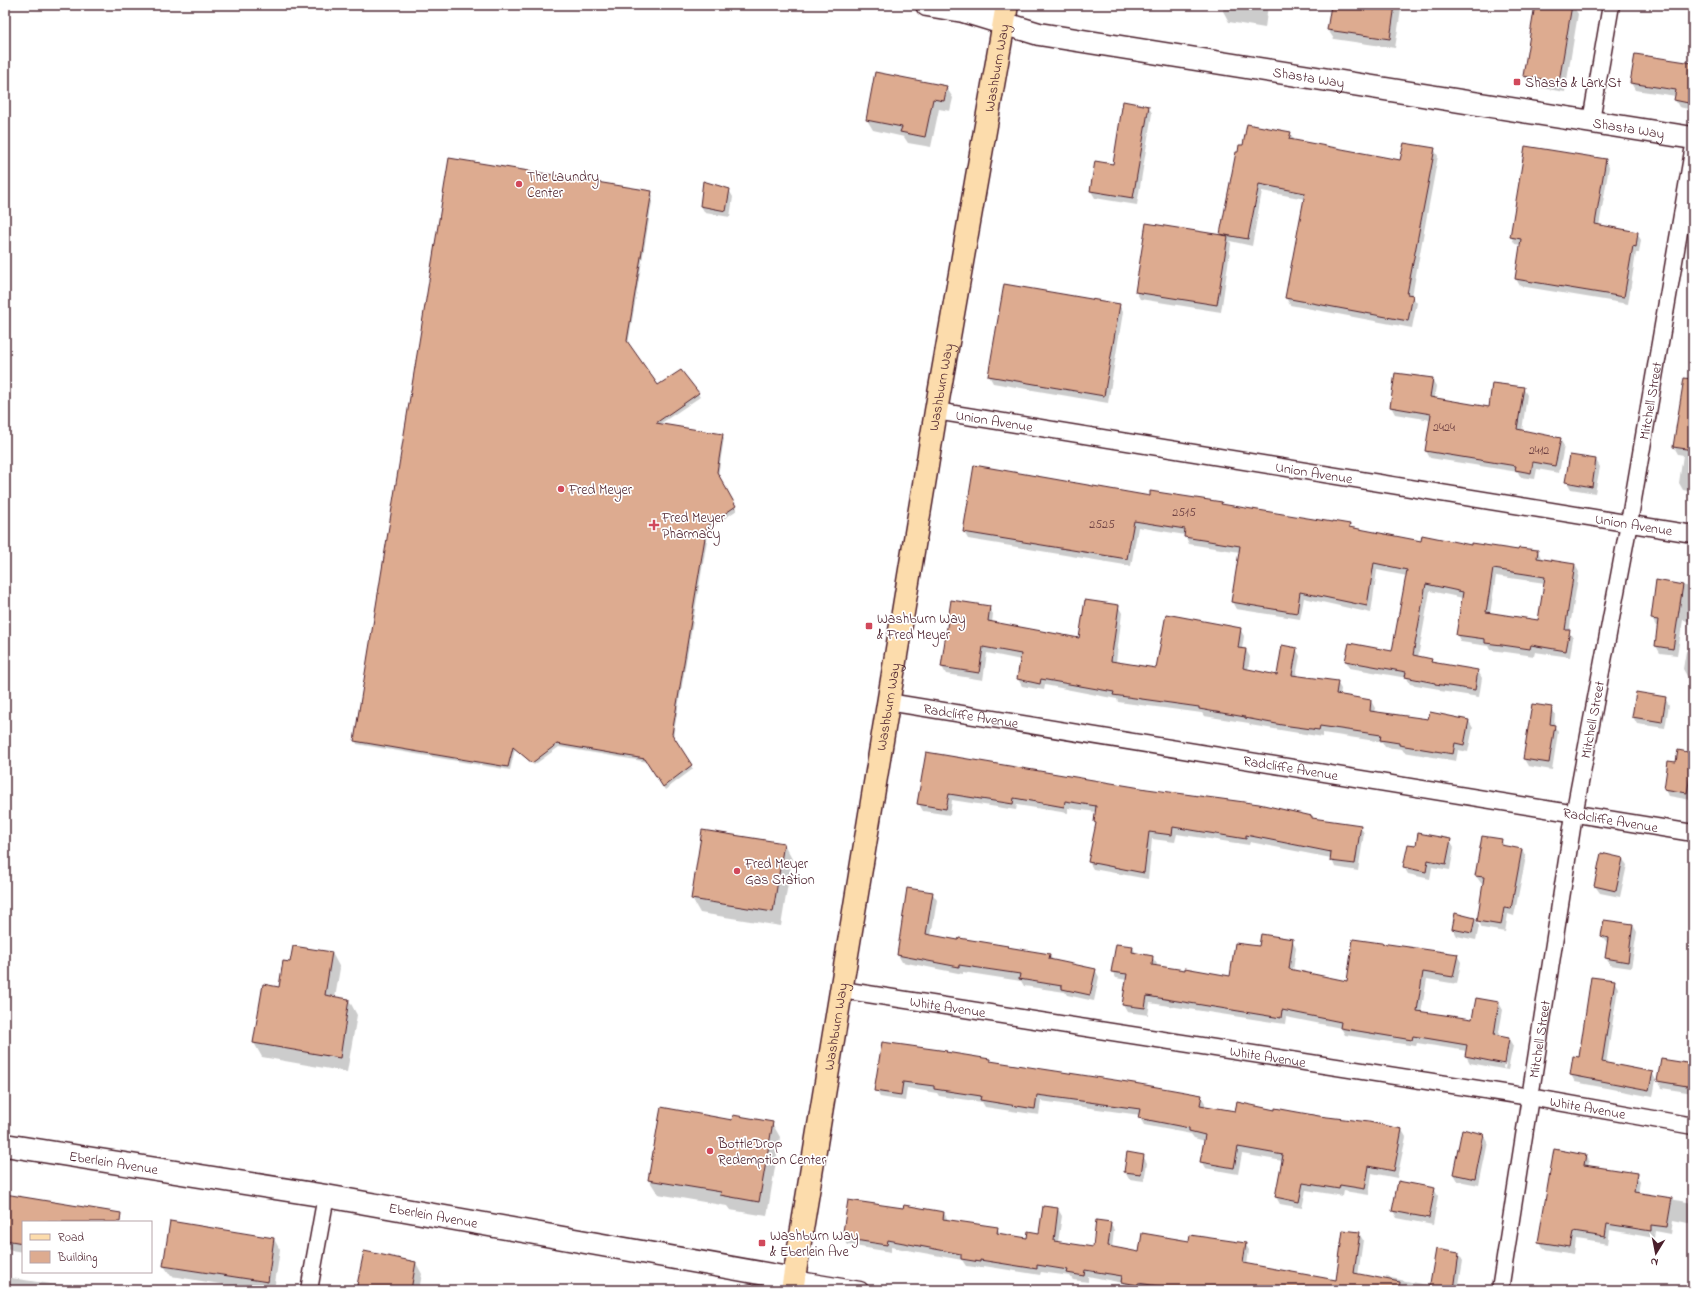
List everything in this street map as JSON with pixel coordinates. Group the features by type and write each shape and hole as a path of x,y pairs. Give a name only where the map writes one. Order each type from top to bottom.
{"main road":[{"name":"Washburn Way","path":"793,1285 936,411 1006,14"}],"street":[{"name":"Shasta Way","path":"927,5 963,11 1006,14 1039,34 1693,138"},
{"path":"1591,121 1611,5"},
{"name":"Mitchell Street","path":"1500,1290 1574,815 1629,523 1693,151"},
{"name":"Union Avenue","path":"936,411 1693,534"},
{"name":"Radcliffe Avenue","path":"888,702 1574,815 1693,833"},
{"name":"White Avenue","path":"842,990 1530,1097 1693,1126"},
{"name":"Eberlein Avenue","path":"5,1145 326,1196 793,1285 860,1290"},
{"path":"309,1290 326,1196"}],"building":[{"path":"1331,5 1395,5 1390,39 1327,30"},
{"path":"1535,5 1572,5 1559,82 1523,76"},
{"path":"1635,54 1693,63 1693,104 1674,100 1676,90 1630,83"},
{"path":"875,72 947,86 944,101 933,99 925,137 900,132 902,127 866,120"},
{"path":"1123,101 1149,106 1133,198 1090,191 1095,161 1113,164"},
{"path":"1247,124 1291,132 1289,139 1400,160 1404,143 1435,148 1407,294 1413,295 1408,321 1285,298 1305,193 1259,184 1248,239 1220,234 1236,152 1238,152 1239,145 1243,145"},
{"path":"1525,146 1606,159 1595,224 1638,232 1636,247 1633,246 1624,297 1515,279 1521,239 1510,237"},
{"name":"Fred Meyer","path":"449,158 652,191 627,341 658,385 681,370 699,393 656,423 723,434 717,472 736,506 707,526 672,734 692,765 663,787 645,759 557,744 532,763 513,747 508,767 354,741"},
{"path":"703,181 730,189 726,211 700,206"},
{"path":"1146,223 1228,236 1217,305 1135,292"},
{"path":"1004,284 1120,304 1104,396 988,376"},
{"path":"1395,373 1433,378 1430,397 1489,407 1492,383 1524,387 1517,429 1561,438 1555,466 1533,462 1531,473 1515,470 1516,466 1425,451 1431,414 1390,407"},
{"path":"1684,378 1693,379 1693,450 1673,447"},
{"path":"1570,455 1596,459 1592,487 1565,482"},
{"path":"974,465 1150,496 1150,491 1222,502 1221,504 1350,524 1349,527 1421,541 1422,535 1471,545 1471,543 1518,550 1519,548 1538,550 1537,558 1575,564 1565,630 1570,630 1566,651 1531,645 1530,649 1485,643 1485,639 1456,635 1463,592 1426,584 1413,655 1432,659 1431,662 1478,670 1475,690 1435,684 1405,677 1406,672 1345,661 1349,643 1392,651 1407,570 1374,563 1367,606 1300,592 1297,613 1231,602 1240,546 1184,537 1185,529 1134,521 1127,559 963,532","holes":["1493,569 1545,577 1538,620 1486,612"]},
{"path":"1656,580 1683,585 1673,649 1655,646 1658,620 1651,619"},
{"path":"951,600 990,606 988,621 1079,638 1085,600 1119,605 1111,661 1156,668 1166,614 1241,628 1238,648 1246,649 1243,668 1277,675 1282,645 1297,648 1292,675 1338,681 1336,694 1371,700 1370,711 1428,719 1430,712 1469,720 1464,745 1455,743 1453,754 1399,745 1399,743 1380,740 1381,735 1320,726 1319,730 1282,725 1199,709 1199,707 1113,695 1114,692 1041,679 1040,684 1017,679 1021,654 983,647 979,673 941,667"},
{"path":"1636,692 1666,697 1662,722 1632,717"},
{"path":"1532,704 1552,707 1550,724 1555,725 1549,763 1523,759"},
{"path":"1678,750 1693,753 1693,776 1690,776 1687,793 1664,789 1668,761 1676,762"},
{"path":"926,752 1147,789 1259,804 1312,816 1312,818 1361,825 1355,864 1330,861 1331,852 1246,835 1246,839 1173,827 1172,835 1149,832 1144,873 1088,862 1096,823 1094,822 1096,806 1065,801 1064,807 1014,798 1013,804 949,794 946,809 917,804"},
{"path":"702,830 784,843 773,912 691,899"},
{"path":"1418,833 1451,839 1446,864 1428,860 1426,872 1403,867 1408,844 1416,845"},
{"path":"1482,836 1502,839 1501,845 1522,849 1511,909 1504,908 1501,925 1477,921 1484,877 1475,876"},
{"path":"1601,853 1623,858 1616,891 1594,886"},
{"path":"907,888 933,892 926,934 958,940 959,938 1050,954 1049,959 1096,969 1090,995 1062,989 1062,986 1019,979 1020,974 959,965 959,967 897,955"},
{"path":"1455,913 1475,918 1472,933 1452,929"},
{"path":"1604,920 1633,924 1628,962 1605,958 1608,938 1601,936"},
{"path":"1261,934 1293,939 1289,969 1347,981 1353,939 1458,954 1453,977 1423,972 1417,1011 1472,1019 1476,998 1499,1002 1494,1035 1509,1038 1505,1064 1465,1056 1467,1045 1413,1036 1412,1040 1340,1028 1341,1022 1282,1010 1281,1018 1147,996 1145,1008 1122,1005 1127,974 1111,972 1116,944 1133,946 1132,952 1153,956 1152,965 1185,970 1185,968 1230,976 1235,943 1259,946"},
{"path":"293,946 332,952 325,995 349,999 340,1058 253,1043 263,984 279,987 283,961 290,962"},
{"path":"1591,977 1615,980 1602,1062 1653,1072 1649,1090 1570,1075 1573,1056 1579,1057"},
{"path":"882,1042 947,1051 946,1052 990,1059 990,1061 1202,1095 1200,1105 1235,1111 1237,1102 1275,1110 1275,1108 1319,1116 1369,1122 1402,1129 1394,1171 1369,1166 1365,1189 1340,1185 1339,1189 1303,1183 1299,1202 1275,1197 1283,1155 1238,1147 1234,1168 1200,1162 1205,1135 1189,1131 1189,1128 1138,1118 1140,1109 1037,1095 1035,1109 980,1100 981,1096 934,1089 934,1086 903,1082 901,1095 874,1091"},
{"path":"1661,1059 1693,1064 1693,1087 1657,1081"},
{"name":"BottleDrop Redemption Center","path":"661,1107 732,1120 733,1115 773,1122 759,1202 720,1195 721,1192 648,1180"},
{"path":"1462,1129 1484,1134 1475,1179 1453,1174"},
{"path":"1554,1149 1586,1155 1584,1165 1637,1173 1634,1192 1672,1198 1667,1227 1651,1225 1651,1231 1607,1224 1605,1237 1573,1232 1570,1247 1538,1242"},
{"path":"1127,1152 1144,1155 1141,1174 1124,1172"},
{"path":"1398,1181 1435,1188 1429,1218 1392,1211"},
{"path":"5,1194 121,1213 120,1221 22,1221 22,1243 5,1240"},
{"path":"848,1200 903,1208 904,1205 944,1212 943,1219 998,1227 997,1233 1027,1238 1028,1231 1039,1233 1043,1206 1058,1208 1054,1241 1093,1247 1096,1220 1111,1222 1108,1246 1139,1252 1142,1233 1189,1241 1190,1235 1246,1243 1243,1263 1336,1280 1343,1230 1360,1232 1354,1273 1400,1282 1399,1290 1185,1290 1121,1282 1122,1276 1085,1270 1084,1276 1067,1273 1068,1270 1037,1265 1037,1269 980,1260 980,1262 961,1259 961,1254 888,1240 887,1245 842,1238"},
{"path":"170,1221 274,1238 268,1282 163,1266"},
{"path":"1436,1249 1459,1253 1454,1290 1429,1290"},
{"path":"364,1251 416,1262 411,1290 356,1290"}],"place":[{"name":"Shasta & Lark St","path":"1517,82"},
{"name":"The Laundry Center","path":"519,184"},
{"name":"Fred Meyer","path":"561,489"},
{"name":"Fred Meyer Pharmacy","path":"654,525"},
{"name":"Washburn Way & Fred Meyer","path":"869,626"},
{"name":"Fred Meyer Gas Station","path":"737,871"},
{"name":"BottleDrop Redemption Center","path":"710,1151"},
{"name":"Washburn Way & Eberlein Ave","path":"762,1243"}]}
